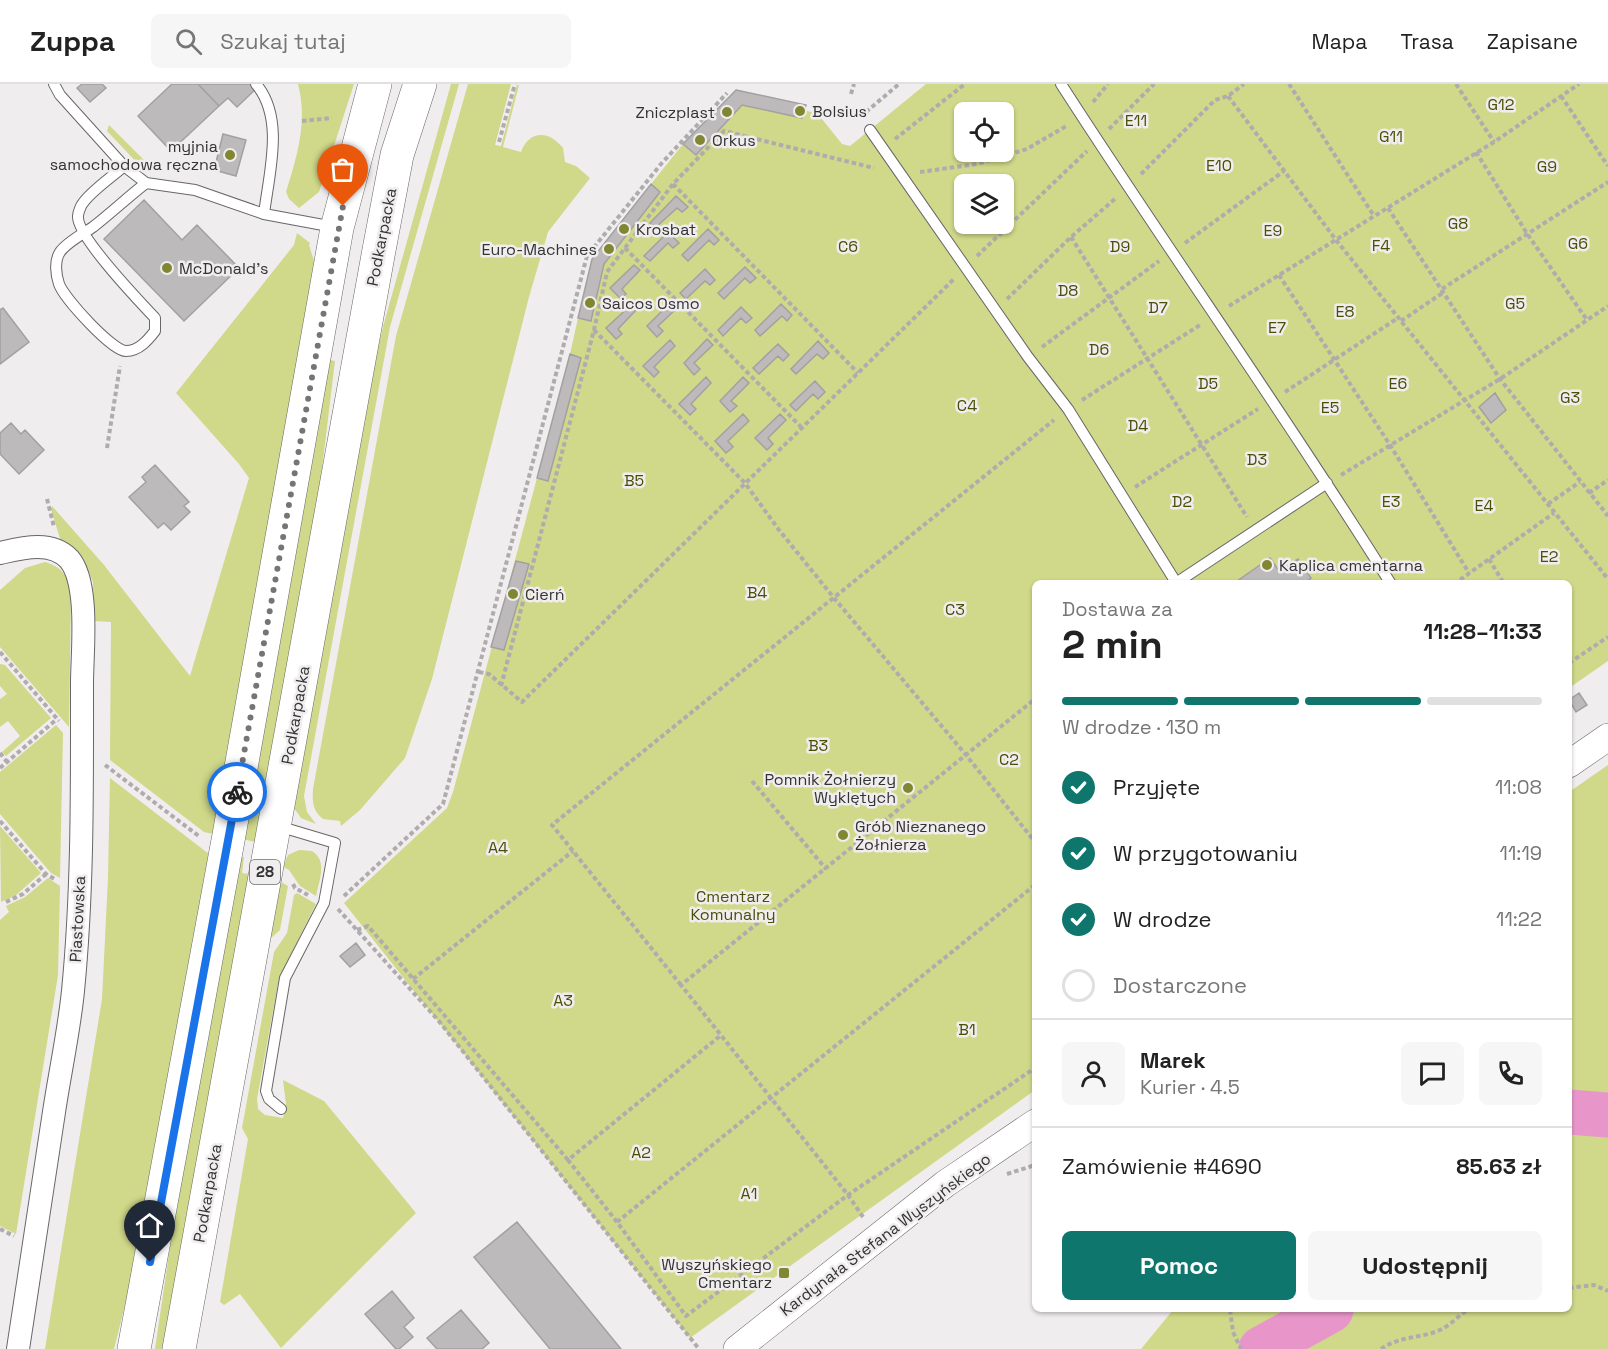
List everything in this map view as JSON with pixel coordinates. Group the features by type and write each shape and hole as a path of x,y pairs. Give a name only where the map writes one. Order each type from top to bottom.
{"main road":[{"path":"134,1349 338,228 375,84"},
{"name":"Podkarpacka","path":"179,1349 397,155 420,84"}],"street":[{"name":"Piastowska","path":"0,552 39,547 56,550 69,559 81,589 82,747 79,890 73,992 18,1349"},
{"path":"1572,762 1608,737"},
{"name":"Kardynała Stefana Wyszyńskiego","path":"737,1349 945,1184 1032,1125"}],"lane":[{"path":"54,84 60,95 124,166 146,183 195,190 264,214 338,228"},
{"path":"256,84 265,94 274,126 264,214"},
{"path":"1061,84 1327,483 1388,580"},
{"path":"870,130 1028,357 1068,409 1175,580"},
{"path":"124,166 82,203 78,216 84,234 93,247 154,318 155,331 147,341 137,349 123,351 113,346 68,298 59,284 56,267 60,253 84,234 146,183"},
{"path":"1181,580 1327,483"},
{"path":"275,825 335,843 329,904 285,978 267,1091 269,1099 281,1109"}],"path":[{"path":"499,142 515,84"},
{"path":"851,94 855,84"},
{"path":"866,112 899,84"},
{"path":"884,148 965,84"},
{"path":"501,686 607,272 673,184 724,131 902,175 977,164 1026,149 1082,116 1107,84"},
{"path":"479,672 489,674 522,702 1154,84"},
{"path":"1289,84 1374,216"},
{"path":"1456,84 1494,142"},
{"path":"865,1220 848,1195 552,825 1068,409 1214,315 1494,142 1579,84"},
{"path":"329,904 443,804 587,256 661,165 727,93"},
{"path":"1228,96 1336,240 1608,579"},
{"path":"1561,96 1608,166"},
{"path":"302,121 332,118"},
{"path":"1476,152 1528,235 1587,320"},
{"path":"1028,357 1284,171"},
{"path":"1122,496 1399,320 1608,182"},
{"path":"673,184 858,373"},
{"path":"1388,208 1500,380 1608,516"},
{"path":"1071,237 1256,530"},
{"path":"625,248 803,429"},
{"path":"1279,275 1390,445 1469,573"},
{"path":"1327,483 1500,380 1608,306"},
{"path":"594,330 745,483 779,530 1032,838"},
{"path":"107,448 123,351"},
{"path":"1589,493 1608,480"},
{"path":"1548,504 1580,482"},
{"path":"1459,580 1554,513"},
{"path":"1489,559 1502,580"},
{"path":"1572,661 1608,637"},
{"path":"0,661 8,662"},
{"path":"681,985 1032,701"},
{"path":"0,768 57,719"},
{"path":"0,753 7,762"},
{"path":"752,782 826,868"},
{"path":"0,821 46,874 64,885 79,890"},
{"path":"413,979 573,851"},
{"path":"6,902 23,894 46,874"},
{"path":"290,880 295,888 329,904 357,930 438,1020 699,1349"},
{"path":"617,1222 1032,887"},
{"path":"357,930 368,926 568,1160 686,1316 848,1195 1032,1070"},
{"path":"568,1160 720,1036"},
{"path":"1572,1288 1594,1285 1608,1291"},
{"path":"1230,1312 1233,1332 1241,1349"},
{"path":"1381,1349 1390,1342 1434,1332 1447,1326 1464,1312"}],"green space":[{"path":"298,84 354,84 319,192 299,208 289,199 286,192 300,139 302,112"},
{"path":"451,84 459,84 390,327 304,796 307,812 316,824 301,818 294,808 371,377"},
{"path":"468,84 511,84 495,145 501,146 517,85 519,85 503,147 521,152 534,136 552,138 563,148 565,162 576,166 590,178 548,232 529,297 432,679 405,758 360,810 341,826 340,821 323,819 317,813 313,802 313,789 396,336"},
{"name":"Cmentarz Komunalny","path":"926,84 1608,84 1608,661 1572,686 1572,580 1032,580 1032,1092 690,1338 344,903 447,808 537,478 548,481 581,358 570,354 578,318 592,320 604,264 659,192 651,184 683,144 696,155 742,105 802,118 804,110 818,114 842,144 850,146"},
{"path":"109,125 151,167 149,172 142,168 107,131"},
{"path":"297,233 310,243 314,261 311,285 213,834 204,832 110,760 111,622 94,621 93,582 80,555 61,542 51,509 52,506 104,565 190,676 249,478 176,393 294,245"},
{"path":"330,360 335,361 319,493 255,842 243,839"},
{"path":"45,562 56,566 63,572 71,592 69,727 0,647 0,590 25,568"},
{"path":"0,664 5,665 51,718 6,756 2,752 20,736 8,721 0,727 0,699 7,694 0,686"},
{"path":"56,725 63,733 60,878 51,873 0,814 0,772"},
{"path":"1608,765 1608,1349 1141,1349 1171,1312 1572,1312 1572,790"},
{"path":"110,778 209,854 128,1293 114,1349 45,1349 102,999"},
{"path":"0,826 41,873 15,896 1,902"},
{"path":"299,850 312,851 320,860 321,871 316,896 300,886 289,870 283,867 288,855"},
{"path":"240,857 244,857 242,873 249,874 164,1349 155,1349 173,1227"},
{"path":"48,878 60,886 58,975 16,1234 0,1226 0,920 9,912 6,906 25,897"},
{"path":"281,882 288,886 280,930 271,938 269,937"},
{"path":"297,893 316,904 279,978 257,1099 258,1109 265,1115 283,1118 286,1104 283,1080 324,1101 416,1213 281,1348 240,1294 224,1305 220,1302 248,1139 242,1128 274,952 287,933 294,895"}],"building":[{"path":"82,84 102,84 106,88 90,102 77,88"},
{"path":"172,84 198,84 219,106 171,151 138,116"},
{"path":"198,84 261,84 237,107 228,98 219,106"},
{"path":"736,90 806,105 802,118 742,105 696,155 683,144"},
{"name":"myjnia samochodowa ręczna","path":"223,134 246,140 236,176 214,170"},
{"path":"651,184 660,192 604,264 591,321 578,318 592,259"},
{"path":"676,196 688,207 682,212 677,208 655,228 650,223"},
{"path":"144,200 182,240 197,225 239,268 184,321 104,239"},
{"path":"708,229 719,240 714,245 709,240 688,261 682,255"},
{"path":"668,232 679,243 673,248 668,243 650,261 644,256"},
{"path":"634,265 640,270 622,289 626,294 621,299 610,288"},
{"path":"745,267 756,278 750,283 745,278 724,299 718,293"},
{"path":"705,269 715,280 710,285 705,281 686,299 680,293"},
{"path":"671,302 677,308 658,326 663,331 657,337 647,326"},
{"path":"633,303 638,308 618,329 622,334 616,339 606,328"},
{"path":"781,304 792,315 787,321 782,316 760,336 755,330"},
{"path":"741,307 752,318 746,323 741,318 723,336 718,330"},
{"path":"3,308 29,342 0,364 0,310"},
{"path":"707,339 713,345 694,363 700,369 694,375 684,363"},
{"path":"670,340 675,346 654,367 659,372 654,377 643,366"},
{"path":"818,341 829,353 823,359 817,354 796,374 791,369"},
{"path":"778,344 789,355 783,361 778,356 759,374 753,368"},
{"path":"570,354 581,358 548,481 537,478"},
{"path":"706,377 711,383 691,404 696,409 690,415 679,404"},
{"path":"743,377 749,383 731,401 737,406 730,412 720,401"},
{"path":"815,381 825,392 818,399 813,394 796,411 790,405"},
{"path":"1495,393 1506,410 1491,423 1479,407"},
{"path":"743,414 749,421 728,441 733,447 726,453 715,441"},
{"path":"780,414 786,420 768,438 773,444 767,450 755,438"},
{"path":"11,423 21,434 25,430 44,450 19,474 0,454 0,433"},
{"path":"155,465 189,502 184,506 190,512 171,530 164,523 158,528 129,497 146,482 142,477"},
{"name":"Kaplica cmentarna","path":"1270,558 1279,571 1298,559 1311,578 1309,580 1239,580"},
{"path":"516,561 529,564 504,650 491,647"},
{"path":"1579,693 1587,705 1576,712 1572,705 1572,698"},
{"path":"356,943 365,955 350,967 340,956"},
{"path":"517,1222 621,1349 550,1349 474,1257"},
{"path":"392,1291 414,1318 404,1327 413,1337 399,1349 396,1349 365,1314"},
{"path":"461,1310 489,1343 482,1349 437,1349 427,1338"}],"waterway":[{"path":"1572,1112 1608,1115"},
{"path":"1261,1349 1327,1312"}],"way so far":[{"path":"237,792 343,206"}],"place":[{"name":"Bolsius","path":"800,111"},
{"name":"Zniczplast","path":"727,112"},
{"name":"Orkus","path":"700,140"},
{"name":"myjnia samochodowa ręczna","path":"230,155"},
{"name":"Krosbat","path":"624,229"},
{"name":"Euro-Machines","path":"609,249"},
{"name":"McDonald's","path":"167,268"},
{"name":"Saicos Osmo","path":"590,303"},
{"name":"Kaplica cmentarna","path":"1267,565"},
{"name":"Cierń","path":"513,594"},
{"name":"Pomnik Żołnierzy Wyklętych","path":"908,788"},
{"name":"Grób Nieznanego Żołnierza","path":"843,835"},
{"name":"Wyszyńskiego Cmentarz","path":"784,1273"}],"route":[{"path":"150,1262 237,792"}],"park label":[{"name":"G12","path":"1501,104"},
{"name":"E11","path":"1136,120"},
{"name":"G11","path":"1391,136"},
{"name":"E10","path":"1219,165"},
{"name":"G9","path":"1547,166"},
{"name":"G8","path":"1458,223"},
{"name":"E9","path":"1273,230"},
{"name":"G6","path":"1578,243"},
{"name":"F4","path":"1381,245"},
{"name":"C6","path":"848,246"},
{"name":"D9","path":"1120,246"},
{"name":"D8","path":"1068,290"},
{"name":"G5","path":"1515,303"},
{"name":"D7","path":"1158,307"},
{"name":"E8","path":"1345,311"},
{"name":"E7","path":"1277,327"},
{"name":"D6","path":"1099,349"},
{"name":"D5","path":"1208,383"},
{"name":"E6","path":"1398,383"},
{"name":"G3","path":"1570,397"},
{"name":"C4","path":"967,405"},
{"name":"E5","path":"1330,407"},
{"name":"D4","path":"1138,425"},
{"name":"D3","path":"1257,459"},
{"name":"B5","path":"634,480"},
{"name":"D2","path":"1182,501"},
{"name":"E3","path":"1391,501"},
{"name":"E4","path":"1484,505"},
{"name":"E2","path":"1549,556"},
{"name":"B4","path":"757,592"},
{"name":"C3","path":"955,609"},
{"name":"B3","path":"818,745"},
{"name":"C2","path":"1009,759"},
{"name":"A4","path":"498,847"},
{"name":"A3","path":"563,1000"},
{"name":"B1","path":"967,1029"},
{"name":"A2","path":"641,1152"},
{"name":"A1","path":"749,1193"}]}
